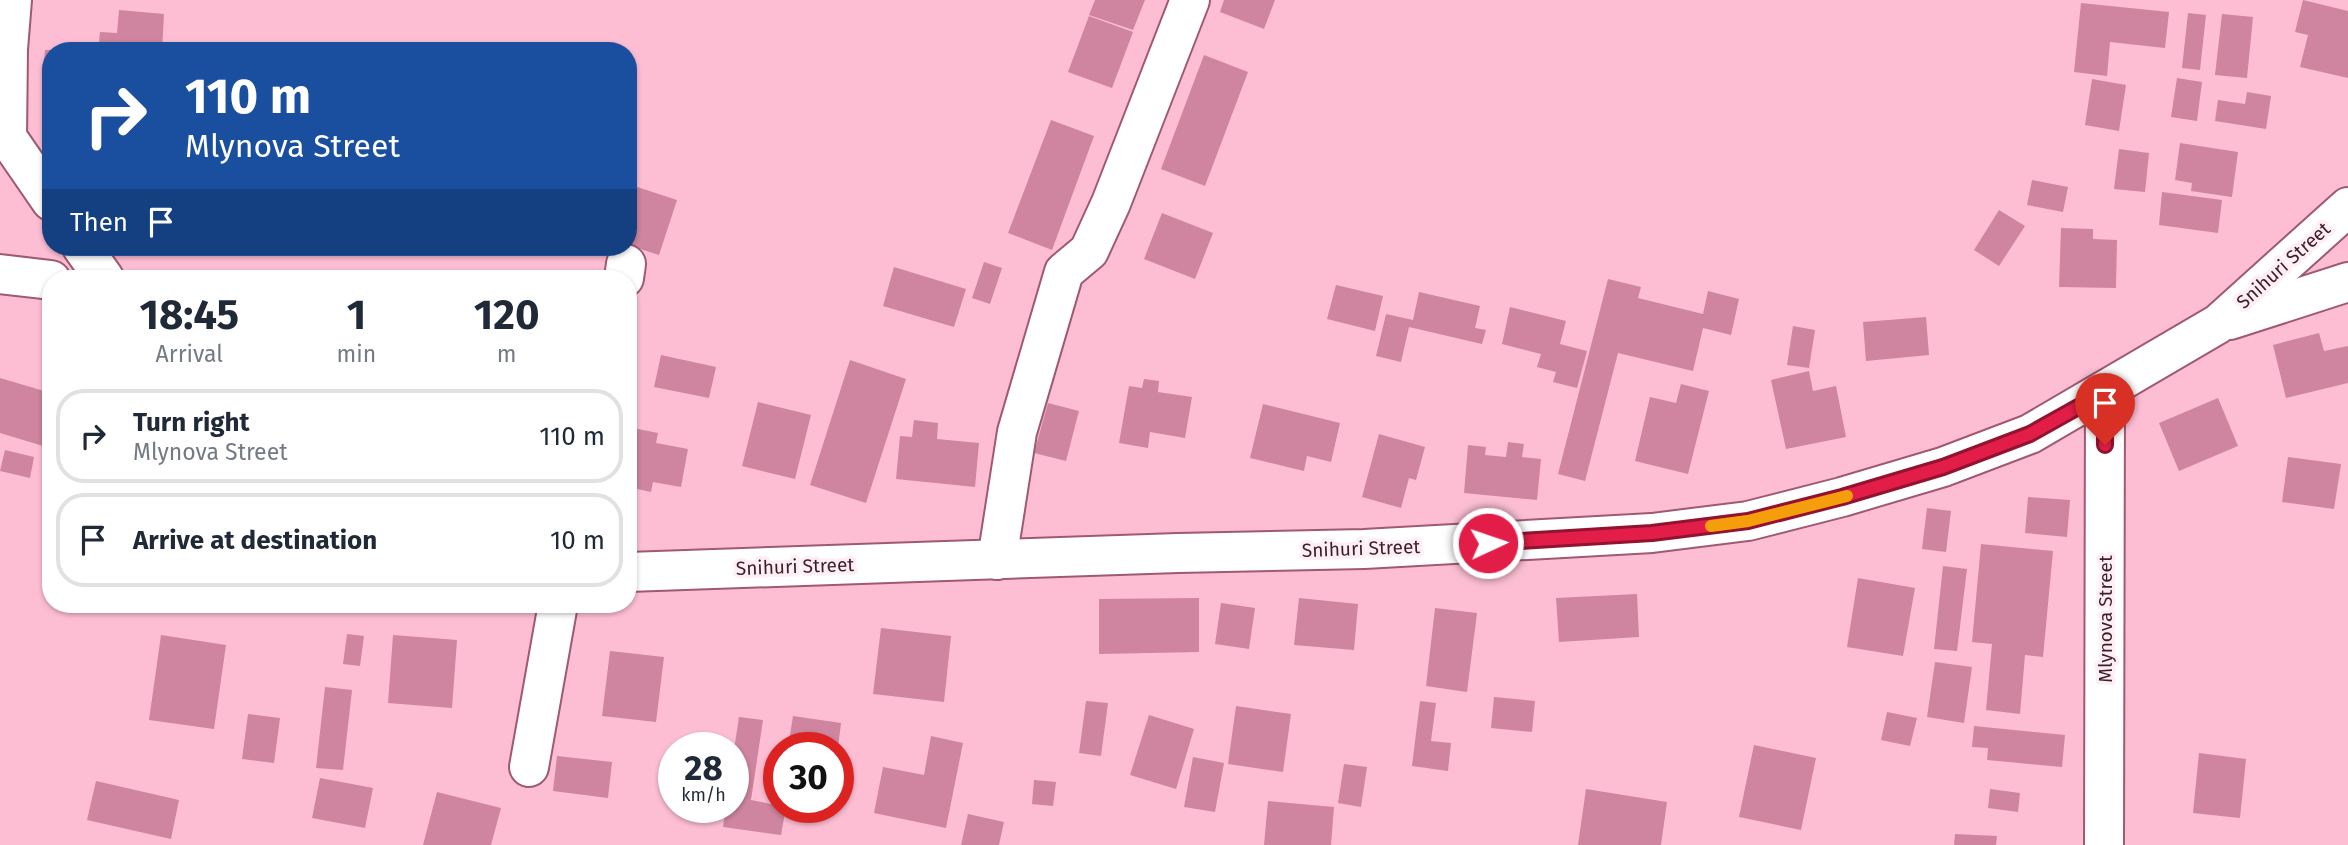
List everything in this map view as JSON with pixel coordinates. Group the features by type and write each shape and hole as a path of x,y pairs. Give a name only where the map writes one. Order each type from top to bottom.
{"street":[{"path":"12,0 4,132 42,188"},
{"path":"997,559 1017,432 1065,272 1089,251 1111,203 1190,0"},
{"name":"Snihuri Street","path":"637,572 1364,549 1652,533 1748,521 1943,467 2030,434 2218,324 2348,207"},
{"path":"0,274 42,279"},
{"name":"Snihuri Street","path":"2218,324 2348,282"},
{"name":"Mlynova Street","path":"2104,845 2105,392"},
{"path":"529,767 556,613"}],"building":[{"path":"1095,0 1145,0 1133,30 1089,15"},
{"path":"1224,0 1275,0 1264,29 1220,12"},
{"path":"2303,0 2348,11 2348,78 2300,67 2308,35 2295,32"},
{"path":"2081,3 2169,12 2165,48 2110,42 2107,76 2074,72"},
{"path":"119,10 164,14 162,42 99,42 100,32 117,33"},
{"path":"2188,13 2206,15 2200,70 2182,68"},
{"path":"2222,14 2253,17 2247,78 2215,75"},
{"path":"1089,16 1133,32 1112,88 1068,72"},
{"path":"1204,55 1248,72 1205,186 1161,169"},
{"path":"2177,78 2202,82 2197,121 2171,117"},
{"path":"2092,79 2126,85 2119,131 2085,125"},
{"path":"2247,92 2271,96 2266,129 2215,121 2218,100 2245,104"},
{"path":"1051,120 1094,136 1052,250 1008,233"},
{"path":"2180,143 2238,152 2232,197 2191,191 2192,183 2175,180"},
{"path":"2119,149 2149,153 2145,192 2114,189"},
{"path":"2032,180 2068,187 2063,212 2027,205"},
{"path":"637,187 677,200 659,255 637,248"},
{"path":"2162,192 2222,200 2218,233 2159,225"},
{"path":"1999,210 2025,226 1999,266 1974,250"},
{"path":"1162,213 1213,233 1195,279 1144,259"},
{"path":"2061,228 2093,229 2093,239 2117,240 2116,288 2059,287"},
{"path":"984,262 1002,268 990,304 972,298"},
{"path":"894,267 966,289 954,327 883,306"},
{"path":"1608,279 1641,287 1638,298 1703,314 1708,291 1739,299 1731,335 1703,328 1693,371 1618,353 1585,481 1558,474"},
{"path":"1336,285 1383,296 1375,331 1327,319"},
{"path":"1419,292 1480,306 1475,328 1486,330 1482,344 1409,327 1401,362 1376,356 1386,314 1413,320"},
{"path":"1510,307 1566,321 1560,344 1587,351 1577,388 1553,382 1556,372 1537,367 1541,354 1502,344"},
{"path":"1926,317 1929,355 1866,361 1863,322"},
{"path":"1793,326 1815,330 1809,368 1787,365"},
{"path":"2319,333 2324,351 2348,346 2348,383 2286,398 2273,345"},
{"path":"661,355 716,367 709,398 654,387"},
{"path":"850,360 906,379 866,503 810,485"},
{"path":"1809,371 1813,391 1836,386 1846,437 1786,449 1771,380"},
{"path":"0,378 42,390 42,446 0,433"},
{"path":"1144,379 1159,381 1158,392 1192,397 1185,438 1150,432 1148,448 1119,443 1129,386 1142,388"},
{"path":"1681,384 1709,391 1688,474 1635,461 1650,397 1676,403"},
{"path":"2218,398 2238,446 2179,471 2159,423"},
{"path":"758,402 811,415 795,479 742,466"},
{"path":"1048,403 1079,411 1066,461 1034,453"},
{"path":"1263,404 1340,423 1331,462 1307,456 1304,471 1250,458"},
{"path":"914,420 938,423 937,439 979,443 975,487 896,479 900,436 912,437"},
{"path":"637,429 658,433 656,443 688,449 681,487 653,482 651,492 637,489"},
{"path":"1379,434 1425,447 1416,480 1409,478 1401,508 1362,497"},
{"path":"1508,442 1524,444 1522,457 1541,459 1537,500 1464,493 1468,445 1486,447 1485,455 1506,457"},
{"path":"5,450 34,457 30,478 0,471"},
{"path":"2288,457 2341,464 2334,509 2282,502"},
{"path":"2028,497 2070,500 2067,537 2025,533"},
{"path":"1927,508 1951,511 1946,552 1922,549"},
{"path":"1981,544 2053,551 2043,657 2025,655 2020,714 1986,710 1992,644 1972,642"},
{"path":"1943,566 1967,569 1957,651 1934,649"},
{"path":"1858,578 1915,588 1903,656 1847,647"},
{"path":"1637,594 1639,637 1559,642 1556,598"},
{"path":"1199,598 1199,652 1099,654 1099,599"},
{"path":"1299,598 1358,604 1354,650 1294,645"},
{"path":"1221,603 1255,608 1249,649 1215,644"},
{"path":"1435,608 1477,613 1467,692 1426,686"},
{"path":"881,628 951,636 944,702 873,694"},
{"path":"347,634 364,636 360,666 343,664"},
{"path":"161,635 226,645 214,729 149,720"},
{"path":"393,635 457,640 452,708 388,703"},
{"path":"610,651 664,657 656,722 602,716"},
{"path":"1935,662 1972,667 1964,723 1927,717"},
{"path":"325,687 352,690 343,770 316,768"},
{"path":"1494,697 1535,701 1532,732 1491,728"},
{"path":"1086,701 1108,703 1101,756 1079,753"},
{"path":"1420,701 1436,703 1431,741 1451,743 1448,771 1412,766"},
{"path":"1236,706 1291,714 1283,772 1228,764"},
{"path":"1887,712 1917,718 1910,746 1881,740"},
{"path":"248,714 280,718 274,763 242,759"},
{"path":"1149,715 1194,729 1176,789 1130,775"},
{"path":"793,716 841,723 840,732 790,732"},
{"path":"739,717 763,720 751,800 763,802 763,823 783,823 781,835 723,827 724,823 749,823 749,732 737,732"},
{"path":"1974,726 2065,735 2062,767 1987,760 1988,748 1972,747"},
{"path":"931,736 963,743 946,828 874,813 883,767 924,775"},
{"path":"1754,745 1816,758 1801,830 1739,817"},
{"path":"2199,753 2246,759 2240,818 2193,813"},
{"path":"557,756 612,762 608,798 553,791"},
{"path":"1193,757 1224,763 1215,812 1184,807"},
{"path":"1344,764 1367,767 1361,807 1338,803"},
{"path":"320,778 373,788 365,828 312,818"},
{"path":"1034,780 1056,782 1053,806 1032,804"},
{"path":"96,781 179,800 171,839 87,820"},
{"path":"1586,789 1667,802 1661,845 1578,845"},
{"path":"1990,789 2020,793 2018,812 1988,808"},
{"path":"437,792 501,808 491,845 423,845"},
{"path":"1268,801 1334,807 1331,845 1264,845"},
{"path":"968,814 1004,822 999,845 961,845"},
{"path":"1955,834 1997,836 1996,845 1954,845"}],"slow traffic":[{"path":"1711,526 1748,521 1847,496"}],"route":[{"path":"1488,543 1652,533 1748,521 1943,467 2030,434 2105,392 2105,445"}]}
